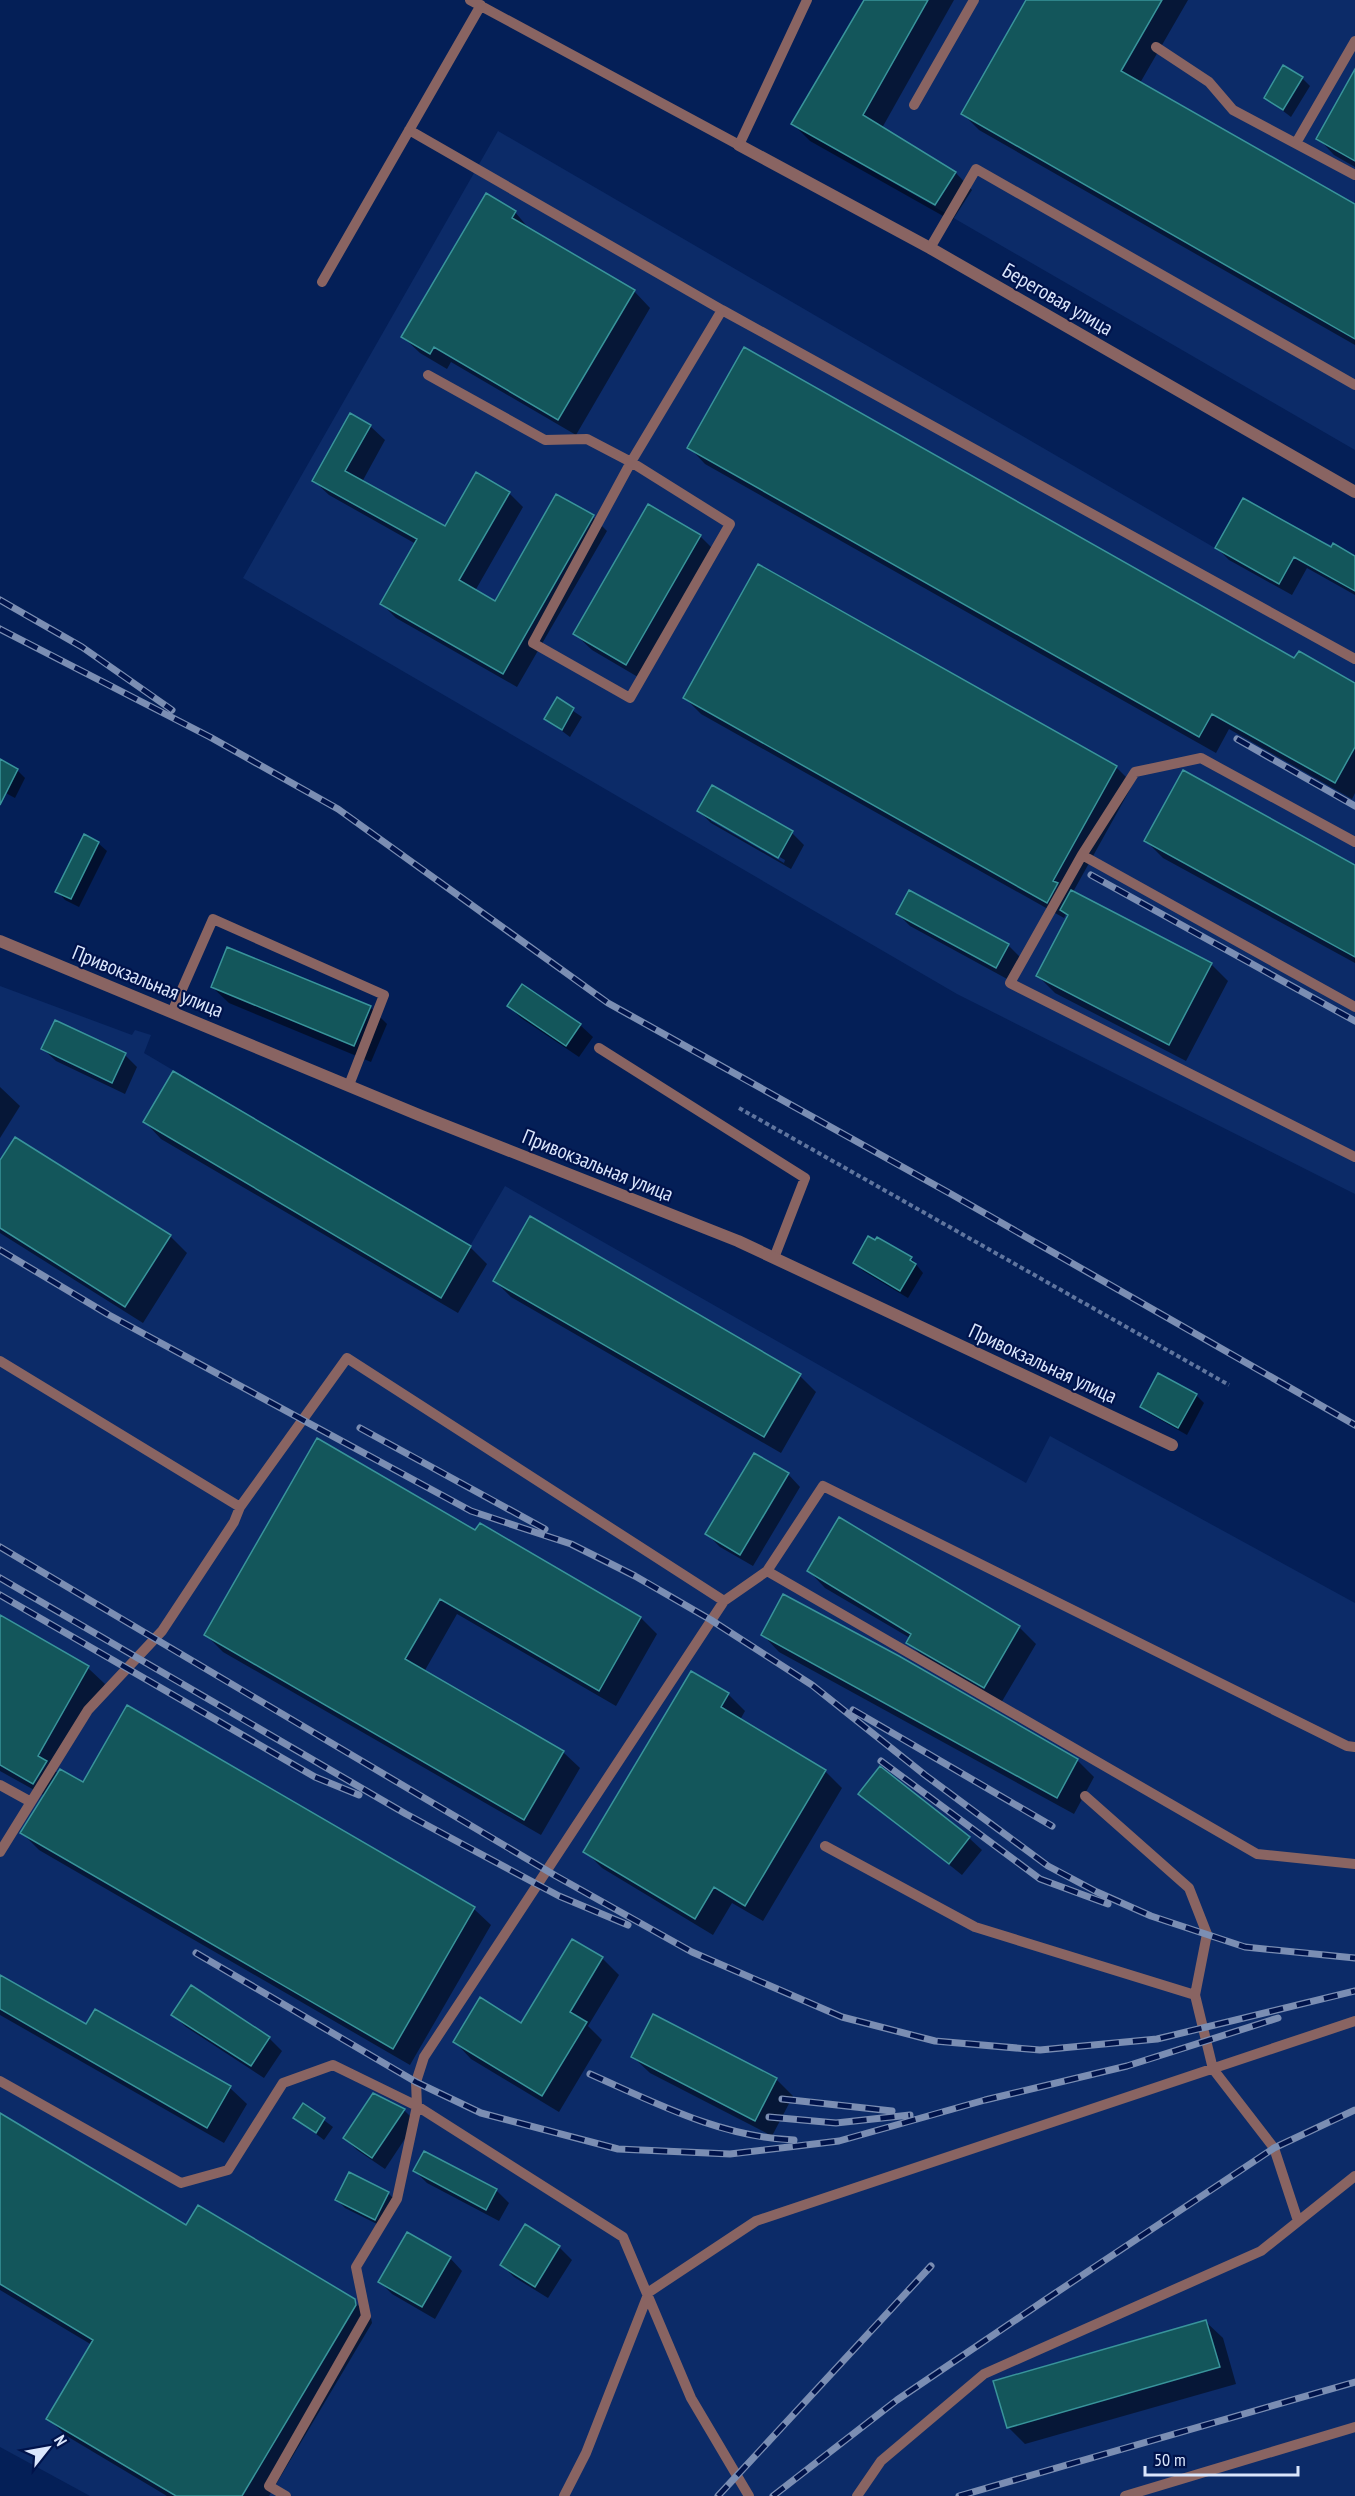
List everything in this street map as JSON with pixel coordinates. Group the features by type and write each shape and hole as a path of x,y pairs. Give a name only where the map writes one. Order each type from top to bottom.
{"street":[{"name":"Береговая улица","path":"739,145 930,248 1355,492"},
{"name":"Привокзальная улица","path":"0,941 348,1085 738,1241 1172,1445"}],"lane":[{"path":"470,0 739,145 807,0"},
{"path":"914,105 974,0"},
{"path":"322,282 481,5"},
{"path":"1296,142 1355,41"},
{"path":"1156,47 1209,82 1233,110 1355,175"},
{"path":"409,130 722,310 1355,659"},
{"path":"930,248 976,169 1355,385"},
{"path":"428,375 545,440 587,439 631,462 730,524 630,698 533,643 631,462 722,310"},
{"path":"1355,842 1201,758 1135,772 1082,855 1010,983 1355,1157"},
{"path":"1082,855 1355,1007"},
{"path":"172,1012 213,919 384,995 348,1085"},
{"path":"599,1048 805,1178 774,1258"},
{"path":"0,1852 88,1710 162,1630 234,1522 240,1507 347,1358 724,1601"},
{"path":"0,1361 240,1507"},
{"path":"286,2496 269,2486 366,2316 356,2267 397,2199 417,2106 416,2082 424,2057 724,1601 767,1571 823,1486 1347,1746 1355,1747"},
{"path":"767,1571 1257,1854 1355,1864"},
{"path":"0,1785 31,1802"},
{"path":"1085,1796 1190,1887 1207,1934 1195,1995 1213,2069 1274,2148 1298,2221"},
{"path":"825,1846 975,1927 1195,1995"},
{"path":"564,2496 586,2453 649,2292 756,2221 1355,2021"},
{"path":"0,2081 181,2183 228,2170 283,2083 333,2065 417,2106 623,2237 649,2292 691,2398 749,2496"},
{"path":"857,2496 881,2461 984,2374 1261,2251 1355,2176"},
{"path":"1125,2496 1355,2427"}],"path":[{"path":"739,1108 1229,1385"}],"shaded area":[{"path":"864,0 1355,0 1355,450 791,124"},
{"path":"498,131 1215,548 1243,498 1307,534 1355,556 1355,1194 957,994 243,578"},
{"path":"0,986 132,1035 135,1030 151,1035 144,1053 470,1246 505,1186 1026,1483 1050,1436 1355,1603 1355,2496 90,2496 0,2447"}],"building":[{"path":"864,0 928,0 863,115 956,172 935,205 791,124"},
{"path":"1026,0 1162,0 1121,71 1355,204 1355,339 961,114"},
{"path":"1283,65 1303,77 1283,110 1264,98"},
{"path":"1355,69 1355,161 1316,139"},
{"path":"486,193 516,211 512,218 635,290 558,420 434,347 430,354 401,337"},
{"path":"744,347 1294,658 1299,651 1355,683 1355,747 1335,783 1212,714 1199,737 687,448"},
{"path":"350,413 371,425 345,471 445,526 476,472 510,492 459,580 495,601 556,494 594,515 503,674 380,604 417,539 312,481"},
{"path":"1243,498 1331,547 1333,543 1355,556 1355,591 1294,557 1279,584 1215,548"},
{"path":"648,504 701,535 626,665 573,634"},
{"path":"758,564 1117,766 1053,881 1058,883 1047,903 683,698"},
{"path":"557,697 574,708 562,730 544,719"},
{"path":"0,759 18,769 0,805"},
{"path":"1183,770 1355,865 1355,957 1144,841"},
{"path":"712,785 793,831 778,858 697,811"},
{"path":"84,834 99,842 71,899 55,892"},
{"path":"909,890 1009,944 996,968 896,914"},
{"path":"1071,890 1212,963 1169,1045 1036,976 1068,915 1060,910"},
{"path":"227,947 371,1006 354,1046 211,987"},
{"path":"522,984 581,1024 566,1046 507,1006"},
{"path":"55,1020 126,1053 112,1083 41,1049"},
{"path":"173,1071 471,1246 441,1298 143,1122"},
{"path":"15,1137 171,1235 125,1307 0,1228 0,1160"},
{"path":"530,1216 801,1374 764,1437 493,1281"},
{"path":"868,1236 875,1240 877,1237 912,1257 910,1260 916,1264 900,1291 853,1263"},
{"path":"1158,1373 1197,1394 1178,1428 1140,1407"},
{"path":"317,1438 475,1530 480,1523 641,1617 599,1691 440,1599 405,1659 564,1751 524,1820 204,1635"},
{"path":"754,1453 789,1473 740,1555 705,1534"},
{"path":"839,1517 1020,1626 984,1688 906,1643 911,1634 807,1571"},
{"path":"783,1594 899,1656 1078,1759 1057,1798 761,1635"},
{"path":"0,1615 89,1666 38,1756 47,1761 33,1784 0,1765"},
{"path":"691,1671 729,1693 721,1707 826,1770 745,1906 714,1887 695,1919 583,1852"},
{"path":"127,1705 475,1907 393,2049 20,1833 60,1769 83,1782"},
{"path":"880,1766 970,1837 949,1864 858,1794"},
{"path":"572,1939 603,1957 570,2012 587,2022 542,2096 453,2042 480,1997 521,2023"},
{"path":"0,1975 86,2024 95,2009 231,2086 207,2128 0,2009"},
{"path":"191,1985 270,2037 251,2066 171,2015"},
{"path":"653,2014 777,2078 755,2121 631,2057"},
{"path":"373,2093 405,2109 372,2158 343,2138"},
{"path":"303,2103 325,2118 316,2133 293,2118"},
{"path":"0,2113 186,2225 198,2205 355,2299 356,2305 242,2496 176,2496 46,2419 93,2340 0,2284"},
{"path":"424,2151 497,2189 486,2210 413,2171"},
{"path":"349,2172 389,2192 375,2220 335,2200"},
{"path":"525,2224 560,2246 535,2287 500,2265"},
{"path":"407,2232 451,2257 422,2307 378,2282"},
{"path":"1206,2320 1220,2367 1007,2428 993,2381"}],"railway":[{"path":"0,600 82,647 172,710"},
{"path":"0,629 210,737 338,809 608,1003 951,1194 1355,1425"},
{"path":"1237,739 1355,806"},
{"path":"1091,875 1355,1021"},
{"path":"0,1250 109,1315 471,1511 571,1544 635,1576 711,1620 812,1685 925,1775 1048,1866 1097,1892 1151,1916 1245,1947 1355,1958"},
{"path":"360,1428 545,1529"},
{"path":"0,1547 556,1876 692,1952 842,2017 935,2041 1040,2050 1157,2039 1355,1991"},
{"path":"0,1578 406,1814 559,1896 628,1925"},
{"path":"0,1595 315,1777 359,1795"},
{"path":"853,1710 1052,1826"},
{"path":"881,1761 1040,1879 1108,1904"},
{"path":"196,1953 416,2082 481,2113 618,2149 730,2154 839,2141 985,2100 1127,2066 1278,2018"},
{"path":"590,2074 689,2117 740,2132 794,2140"},
{"path":"782,2099 892,2111"},
{"path":"773,2496 897,2400 1274,2148 1355,2110"},
{"path":"769,2117 836,2123 910,2115"},
{"path":"718,2496 931,2266"},
{"path":"959,2496 1355,2382"}]}
